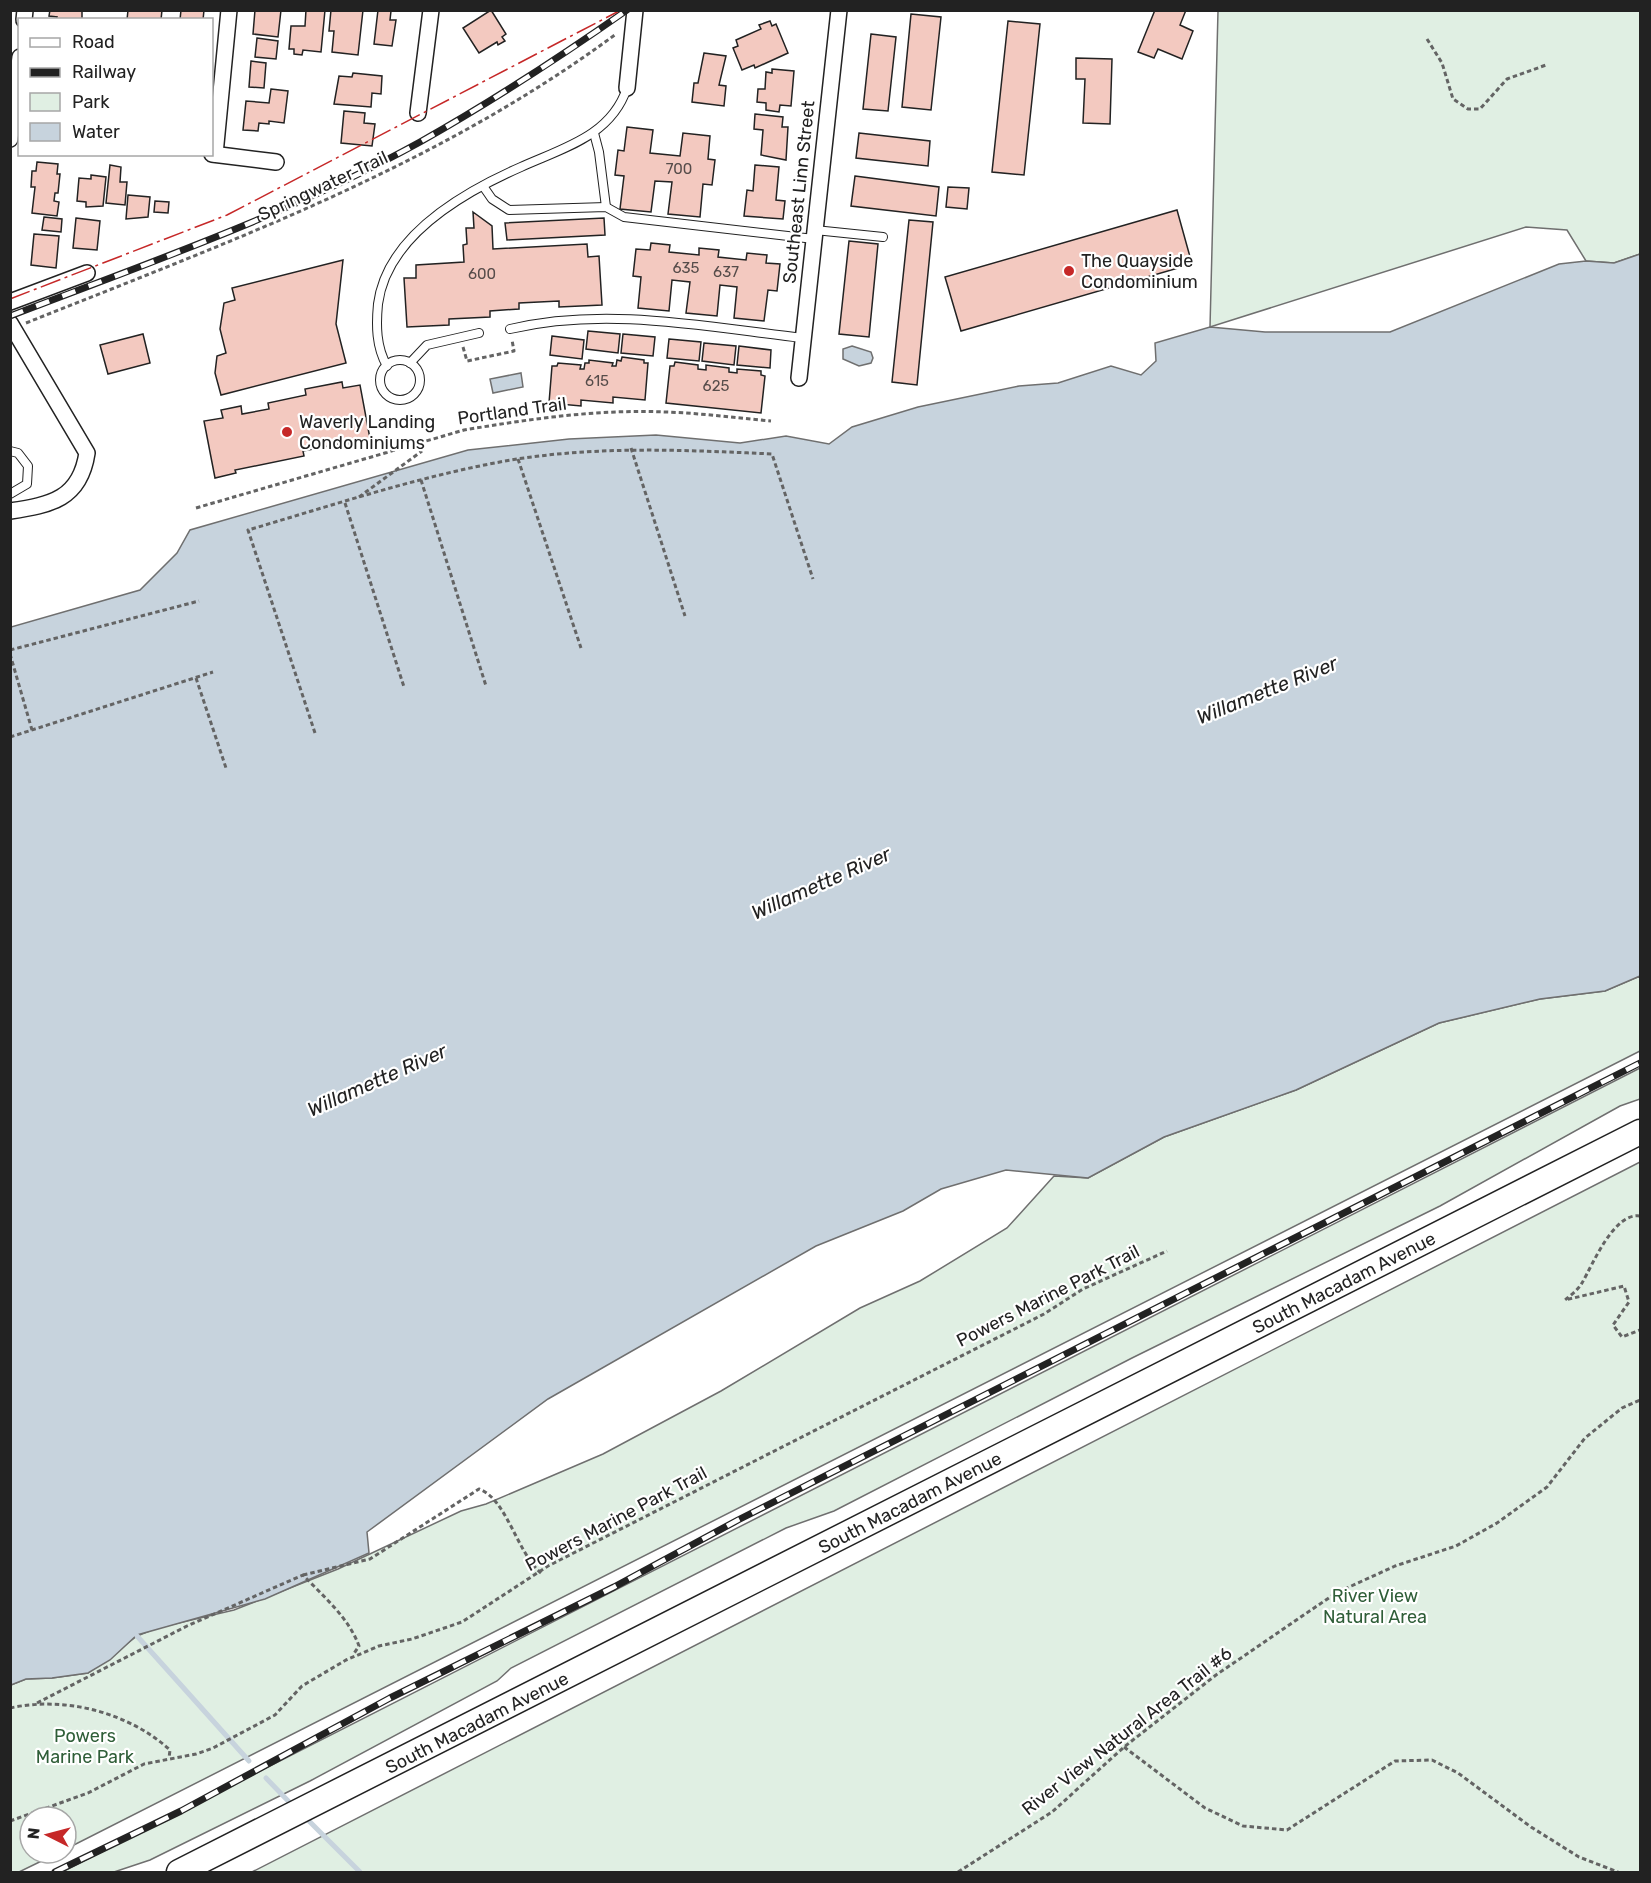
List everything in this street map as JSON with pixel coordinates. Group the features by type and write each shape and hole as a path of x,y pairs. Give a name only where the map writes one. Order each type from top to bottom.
{"main road":[{"name":"South Macadam Avenue","path":"179,1872 1641,1132"}],"street":[{"path":"229,10 213,154 276,162"},
{"path":"418,113 431,10"},
{"path":"627,88 635,10"},
{"name":"Southeast Linn Street","path":"799,378 839,10"},
{"path":"10,139 18,74"},
{"path":"10,302 87,273"},
{"path":"10,323 87,453 84,471 72,492 40,506 10,512"}],"lane":[{"path":"387,366 379,349 377,317 380,288 396,258 415,234 483,186 579,143 594,133 621,104 627,88"},
{"path":"594,133 599,152 606,207"},
{"path":"483,186 492,199 509,210 606,207 624,217 814,235 883,237"},
{"path":"510,329 574,319 623,318 803,338"},
{"path":"410,363 427,345 479,333"},
{"path":"398,360 410,363 418,370 420,385 411,398 403,400 388,396 383,390 381,375 387,366 398,360"},
{"path":"10,451 18,453 28,466 27,484 10,494"}],"path":[{"path":"1427,39 1442,63 1453,99 1468,109 1480,109 1507,79 1546,65"},
{"name":"Springwater Trail","path":"32,320 288,218 369,181 486,119 608,40"},
{"path":"461,337 467,361 514,351 510,329"},
{"name":"Portland Trail","path":"196,508 443,435 509,422 592,413 665,412 771,421"},
{"path":"631,448 685,616"},
{"path":"315,733 248,531 421,480 518,459 631,448 772,453 813,579"},
{"path":"358,498 422,451"},
{"path":"518,459 580,648"},
{"path":"421,480 486,686"},
{"path":"345,502 404,687"},
{"path":"32,730 10,652 199,602"},
{"path":"10,737 213,672"},
{"path":"196,678 226,768"},
{"path":"1641,1216 1635,1215 1620,1221 1581,1285 1565,1300 1624,1286 1629,1302 1613,1325 1622,1337 1641,1330"},
{"name":"Powers Marine Park Trail","path":"10,1821 88,1793 144,1764 196,1754 226,1742 275,1714 302,1686 351,1658 379,1646 412,1639 462,1622 541,1573 795,1439 1044,1314 1083,1289 1167,1251"},
{"name":"River View Natural Area Trail #6","path":"958,1872 1052,1812 1124,1747 1216,1675 1336,1593 1395,1566 1456,1546 1497,1523 1547,1487 1585,1438 1622,1408 1641,1400"},
{"path":"10,1708 37,1703 187,1626 303,1575 370,1559 479,1489 485,1491 510,1522 528,1562 541,1573"},
{"path":"303,1575 334,1607 355,1634 358,1646 351,1658"},
{"path":"37,1703 111,1714 162,1742 170,1750 168,1758"},
{"path":"1124,1747 1205,1808 1244,1826 1287,1830 1395,1761 1432,1760 1458,1773 1531,1827 1579,1857 1618,1872"}],"green space":[{"path":"1218,11 1640,11 1640,254 1614,263 1586,261 1567,230 1526,227 1210,327"},
{"name":"Powers Marine Park","path":"1640,976 1640,1051 78,1843 78,1805 18,1805 18,1865 33,1865 19,1872 11,1872 11,1685 26,1679 88,1673 137,1636 157,1628 234,1610 338,1569 461,1511 486,1504 603,1454 721,1391 860,1308 920,1281 1007,1228 1054,1176 1088,1178 1164,1137 1296,1090 1439,1023 1540,999 1605,991"},
{"path":"1640,1068 1640,1099 1620,1106 1440,1206 1132,1358 834,1511 786,1528 511,1668 497,1681 310,1781 150,1860 114,1872 62,1872"},
{"name":"River View Natural Area","path":"1640,1162 1640,1872 252,1872"}],"water":[{"name":"Willamette River","path":"1640,254 1640,976 1605,991 1540,999 1439,1023 1296,1090 1164,1137 1088,1178 1006,1170 941,1189 903,1211 816,1246 548,1399 367,1532 369,1553 265,1599 137,1635 110,1660 88,1673 26,1679 11,1685 11,627 140,590 177,553 190,530 468,450 569,439 656,435 740,443 786,436 829,444 852,427 918,407 1019,386 1058,383 1111,366 1141,375 1156,361 1155,343 1210,327 1265,332 1390,332 1559,264 1586,261 1614,263"},
{"path":"852,346 871,352 873,358 871,363 859,366 843,359 843,349"},
{"path":"521,373 523,387 493,393 490,379"}],"building":[{"path":"50,10 82,10 82,18 49,16"},
{"path":"128,10 162,10 161,18 127,18"},
{"path":"181,10 204,10 203,18 180,18"},
{"path":"255,10 281,10 278,37 253,34"},
{"path":"306,10 325,10 321,52 303,50 302,55 294,54 294,49 289,49 291,26 305,26"},
{"path":"331,10 363,10 358,55 332,52 334,31 329,31"},
{"path":"378,10 391,11 390,20 396,20 392,46 374,44"},
{"path":"491,10 506,34 502,37 505,41 498,45 497,42 479,53 463,28"},
{"path":"1155,10 1186,10 1180,25 1193,31 1182,59 1158,49 1154,58 1138,52"},
{"path":"911,14 941,17 931,110 902,107"},
{"path":"770,21 772,26 776,24 788,53 755,68 754,65 742,70 733,48 738,46 736,40 761,29 759,25"},
{"path":"1008,21 1040,24 1024,175 992,172"},
{"path":"871,34 896,37 888,111 863,109"},
{"path":"257,38 278,41 276,59 255,57"},
{"path":"704,53 726,56 719,85 726,86 724,106 692,102 694,83 698,83"},
{"path":"1076,58 1112,59 1110,124 1083,123 1085,79 1076,79"},
{"path":"251,61 266,63 264,88 249,87"},
{"path":"772,69 794,71 791,106 780,105 779,112 766,110 766,103 757,102 758,89 765,89 766,72 772,73"},
{"path":"353,73 382,76 381,94 372,93 371,107 334,104 339,76 352,77"},
{"path":"271,89 288,91 284,123 269,121 269,124 259,123 258,131 243,130 246,101 269,103"},
{"path":"344,111 365,113 364,123 375,124 372,146 341,143"},
{"path":"755,114 783,117 782,127 788,127 786,160 761,155 763,130 754,129"},
{"path":"627,127 653,130 650,153 680,156 683,133 710,136 708,159 715,160 712,185 703,184 700,217 668,214 672,182 655,181 651,212 620,209 624,176 615,175 618,150 624,151"},
{"path":"859,133 930,141 928,166 856,158"},
{"path":"37,162 58,164 57,174 60,174 58,193 55,193 54,201 59,202 57,216 32,213 35,187 31,187 32,171 36,171"},
{"path":"110,165 121,167 120,182 127,182 125,205 106,203"},
{"path":"755,165 779,167 776,200 785,201 783,219 744,216 747,190 753,191"},
{"path":"91,175 106,177 103,206 86,207 86,202 77,201 79,178 91,179"},
{"path":"855,176 939,187 936,216 851,206"},
{"path":"948,187 969,188 967,209 946,207"},
{"path":"128,195 150,197 148,217 126,219"},
{"path":"155,201 169,202 168,213 154,212"},
{"name":"The Quayside Condominium","path":"1177,210 1192,264 961,331 945,277"},
{"path":"473,212 492,226 493,249 587,244 588,257 599,256 602,305 559,307 559,301 519,303 519,309 490,311 490,317 449,319 449,325 407,327 404,278 416,278 416,265 464,262 463,245 467,244 466,228 474,228"},
{"path":"44,217 62,219 61,232 42,230"},
{"path":"76,218 100,221 97,250 73,248"},
{"path":"604,218 605,235 507,240 505,223"},
{"path":"909,220 933,222 917,385 892,382"},
{"path":"34,234 59,236 56,268 31,265"},
{"path":"849,241 878,244 869,337 839,334"},
{"path":"651,243 670,245 669,252 699,255 699,248 719,250 718,257 746,260 747,253 767,255 766,263 780,264 777,291 768,290 764,321 734,318 737,287 720,285 717,316 686,313 690,282 672,280 669,311 638,308 641,277 633,276 636,249 650,250"},
{"path":"343,260 336,324 346,363 221,395 215,373 217,356 226,353 220,329 224,303 235,300 232,288"},
{"path":"588,331 620,334 618,353 586,349"},
{"path":"143,334 150,363 108,374 100,345"},
{"path":"623,334 655,337 653,356 621,353"},
{"path":"552,336 584,340 582,359 550,355"},
{"path":"669,339 701,342 699,361 667,358"},
{"path":"704,343 736,346 734,365 702,361"},
{"path":"739,346 771,350 770,368 737,365"},
{"path":"622,357 644,360 644,363 648,363 645,400 613,397 613,403 581,400 581,406 549,403 552,366 557,366 558,363 581,365 580,369 584,369 585,363 589,363 589,360 613,363 612,366 616,366 617,360 621,361"},
{"path":"675,362 698,365 698,369 706,370 706,365 729,368 729,372 737,373 737,369 761,371 761,375 765,376 761,413 666,403 670,366 674,366"},
{"name":"Waverly Landing Condominiums","path":"342,382 343,388 360,385 371,444 350,448 349,442 303,451 304,456 235,470 236,473 215,478 204,421 223,418 221,410 241,406 242,414 269,409 268,403 306,395 305,389"}],"waterway":[{"path":"137,1636 249,1761"},
{"path":"266,1778 293,1806"},
{"path":"304,1816 360,1872"}],"railway":[{"path":"10,316 270,215 371,168 447,127 499,95 627,10"},
{"path":"55,1872 181,1811 390,1698 614,1587 738,1520 1640,1063"}],"power":[{"path":"10,299 227,215 621,10"}],"place":[{"name":"The Quayside Condominium","path":"1069,271"},
{"name":"Waverly Landing Condominiums","path":"287,432"}]}
